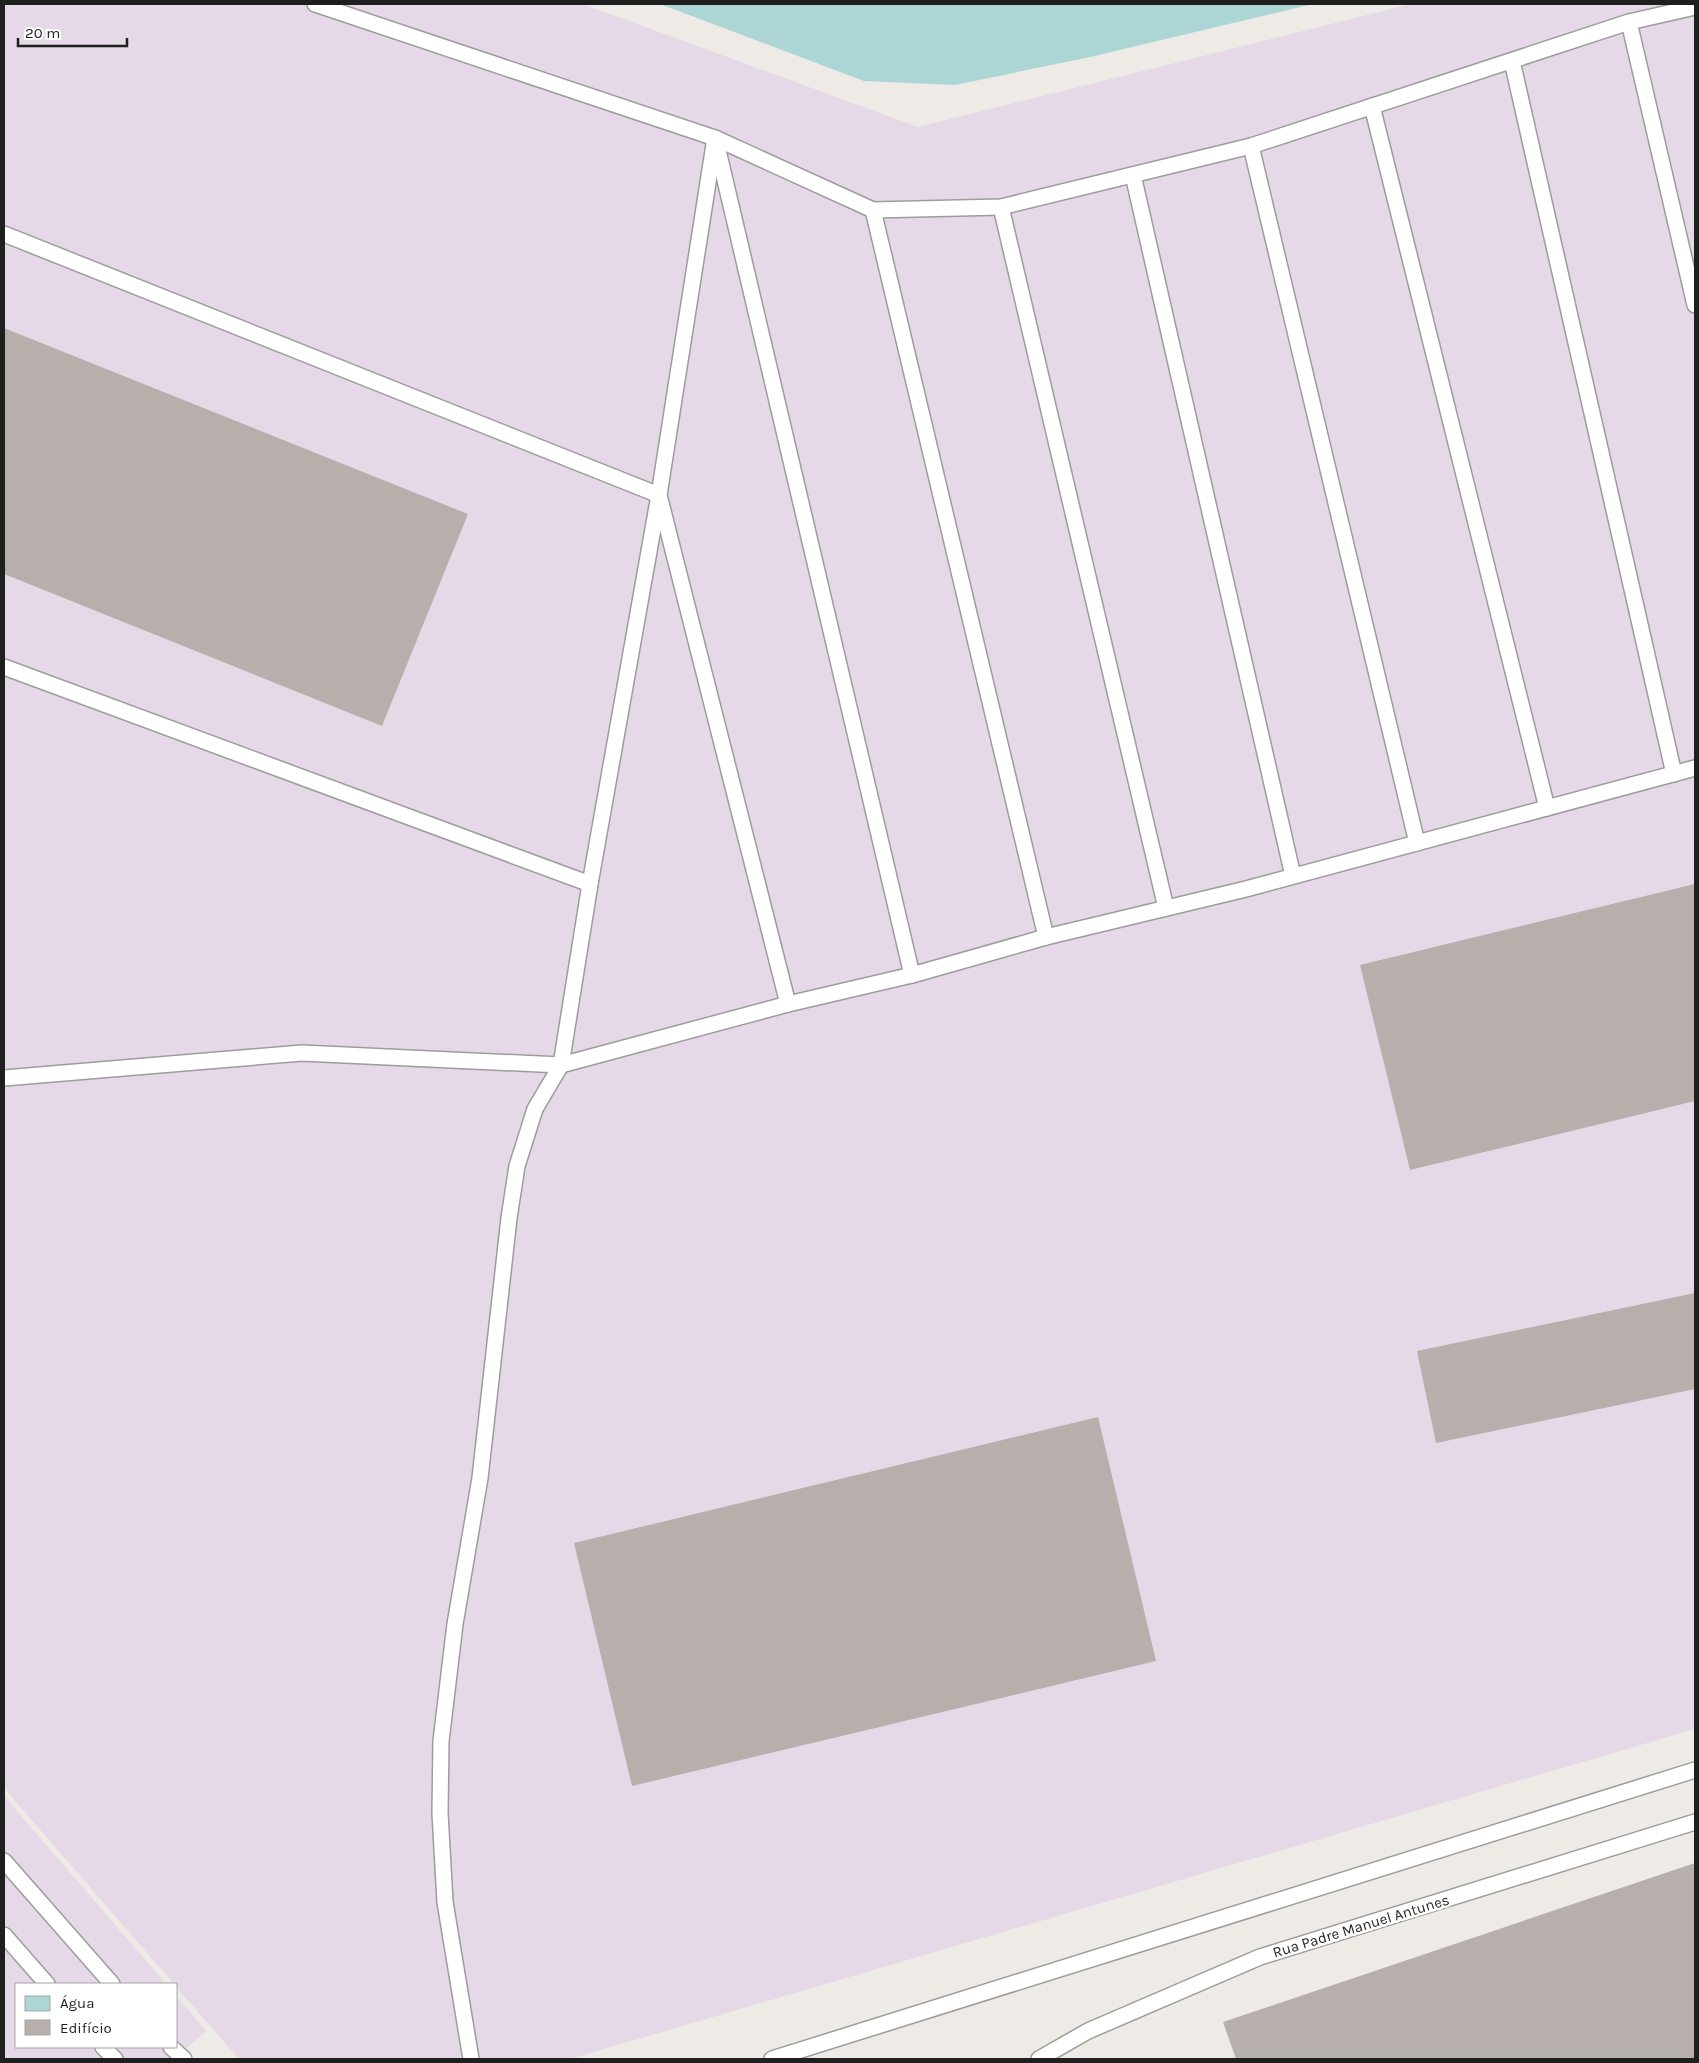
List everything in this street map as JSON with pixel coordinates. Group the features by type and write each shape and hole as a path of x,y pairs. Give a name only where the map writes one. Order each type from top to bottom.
{"lane":[{"path":"315,4 715,138 873,210 1001,207 1250,146 1629,22 1695,7"},
{"path":"1629,22 1695,305"},
{"path":"1512,60 1674,774"},
{"path":"1372,106 1546,808"},
{"path":"471,2059 445,1902 440,1813 441,1741 455,1624 480,1478 509,1218 517,1166 535,1109 561,1065 590,884 659,495 715,138"},
{"path":"715,138 912,975"},
{"path":"1250,146 1417,843"},
{"path":"1133,174 1292,876"},
{"path":"1001,207 1166,908"},
{"path":"873,210 1046,937"},
{"path":"4,234 659,495"},
{"path":"659,495 788,1004"},
{"path":"4,668 590,884"},
{"path":"4,1078 302,1053 561,1065 788,1004 912,975 1046,937 1292,876 1695,768"},
{"path":"772,2059 1695,1770"},
{"name":"Rua Padre Manuel Antunes","path":"1039,2059 1088,2031 1260,1957 1695,1822"},
{"path":"4,1861 111,1983"},
{"path":"4,1934 46,1983"},
{"path":"104,2048 115,2059"},
{"path":"172,2048 184,2059"}],"shaded area":[{"path":"4,4 583,4 918,127 1411,4 1695,4 1695,1729 570,2059 239,2059 178,1989 178,1983 173,1983 4,1788"},
{"path":"4,1796 165,1983 15,1983 15,2048 178,2048 178,1998 206,2031 175,2059 4,2059"}],"water":[{"path":"660,4 1313,4 1090,57 955,85 864,81"}],"building":[{"path":"4,328 468,514 382,726 4,574"},
{"path":"1695,884 1695,1101 1410,1170 1360,965"},
{"path":"1695,1293 1695,1389 1436,1443 1417,1351"},
{"path":"1098,1417 1156,1661 632,1786 574,1543"},
{"path":"1695,1863 1695,2059 1236,2059 1223,2022"}]}
